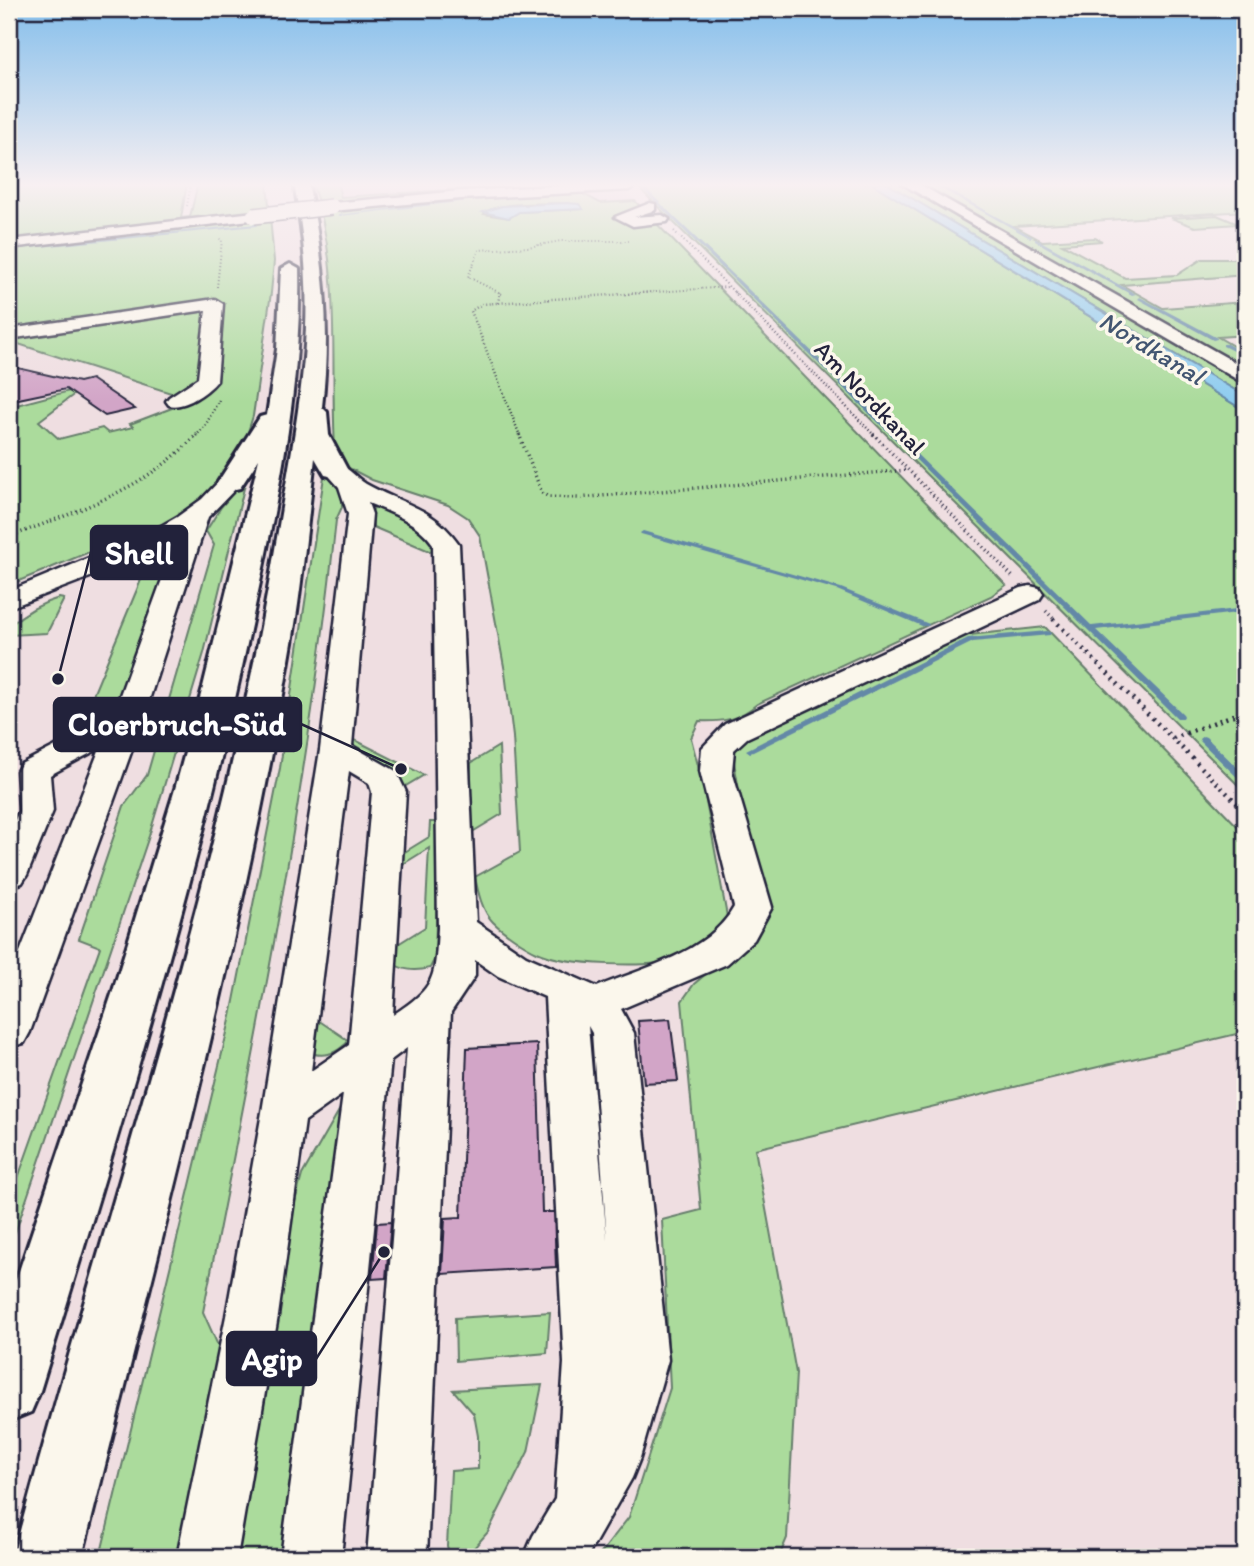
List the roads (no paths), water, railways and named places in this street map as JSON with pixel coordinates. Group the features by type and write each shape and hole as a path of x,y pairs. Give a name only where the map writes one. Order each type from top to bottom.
{"highway":[{"path":"9,1391 97,1119 186,821 297,398 290,256"},
{"path":"47,1557 169,1104 240,813 277,635 297,398 316,285 313,256"},
{"path":"297,398 342,477"},
{"path":"231,482 297,398"}],"street":[{"path":"1035,256 1245,376"},
{"path":"9,334 215,304 207,380 176,401"},
{"path":"206,1557 252,1316 336,750 360,514 342,477"},
{"path":"284,1112 431,1010 455,976 457,928 446,544 438,530 423,518 342,477"},
{"path":"9,600 150,542 196,518 231,482"},
{"path":"9,1032 125,722 196,518"},
{"path":"457,928 512,966 581,995 713,954 740,931 753,907 716,771 718,748 736,731 1030,594"},
{"path":"9,875 36,811 33,771 125,722"},
{"path":"311,1557 370,1053 389,792 384,778 336,750"},
{"path":"554,1557 584,1506 591,1363 581,995"},
{"path":"397,1557 431,1010"}],"water":[{"name":"Nordkanal","path":"991,256 1009,256 1245,396 1245,411"}],"waterway":[{"path":"712,256 1180,716"},
{"path":"1065,256 1134,294"},
{"path":"1140,298 1215,339"},
{"path":"1225,345 1245,356"},
{"path":"643,533 839,589 925,624"},
{"path":"1091,628 1245,610"},
{"path":"750,750 971,640 1047,633"},
{"path":"1203,739 1245,780"}],"place":[{"name":"Shell","path":"58,679"},
{"name":"Cloerbruch-Süd","path":"401,769"},
{"name":"Agip","path":"384,1252"}]}
